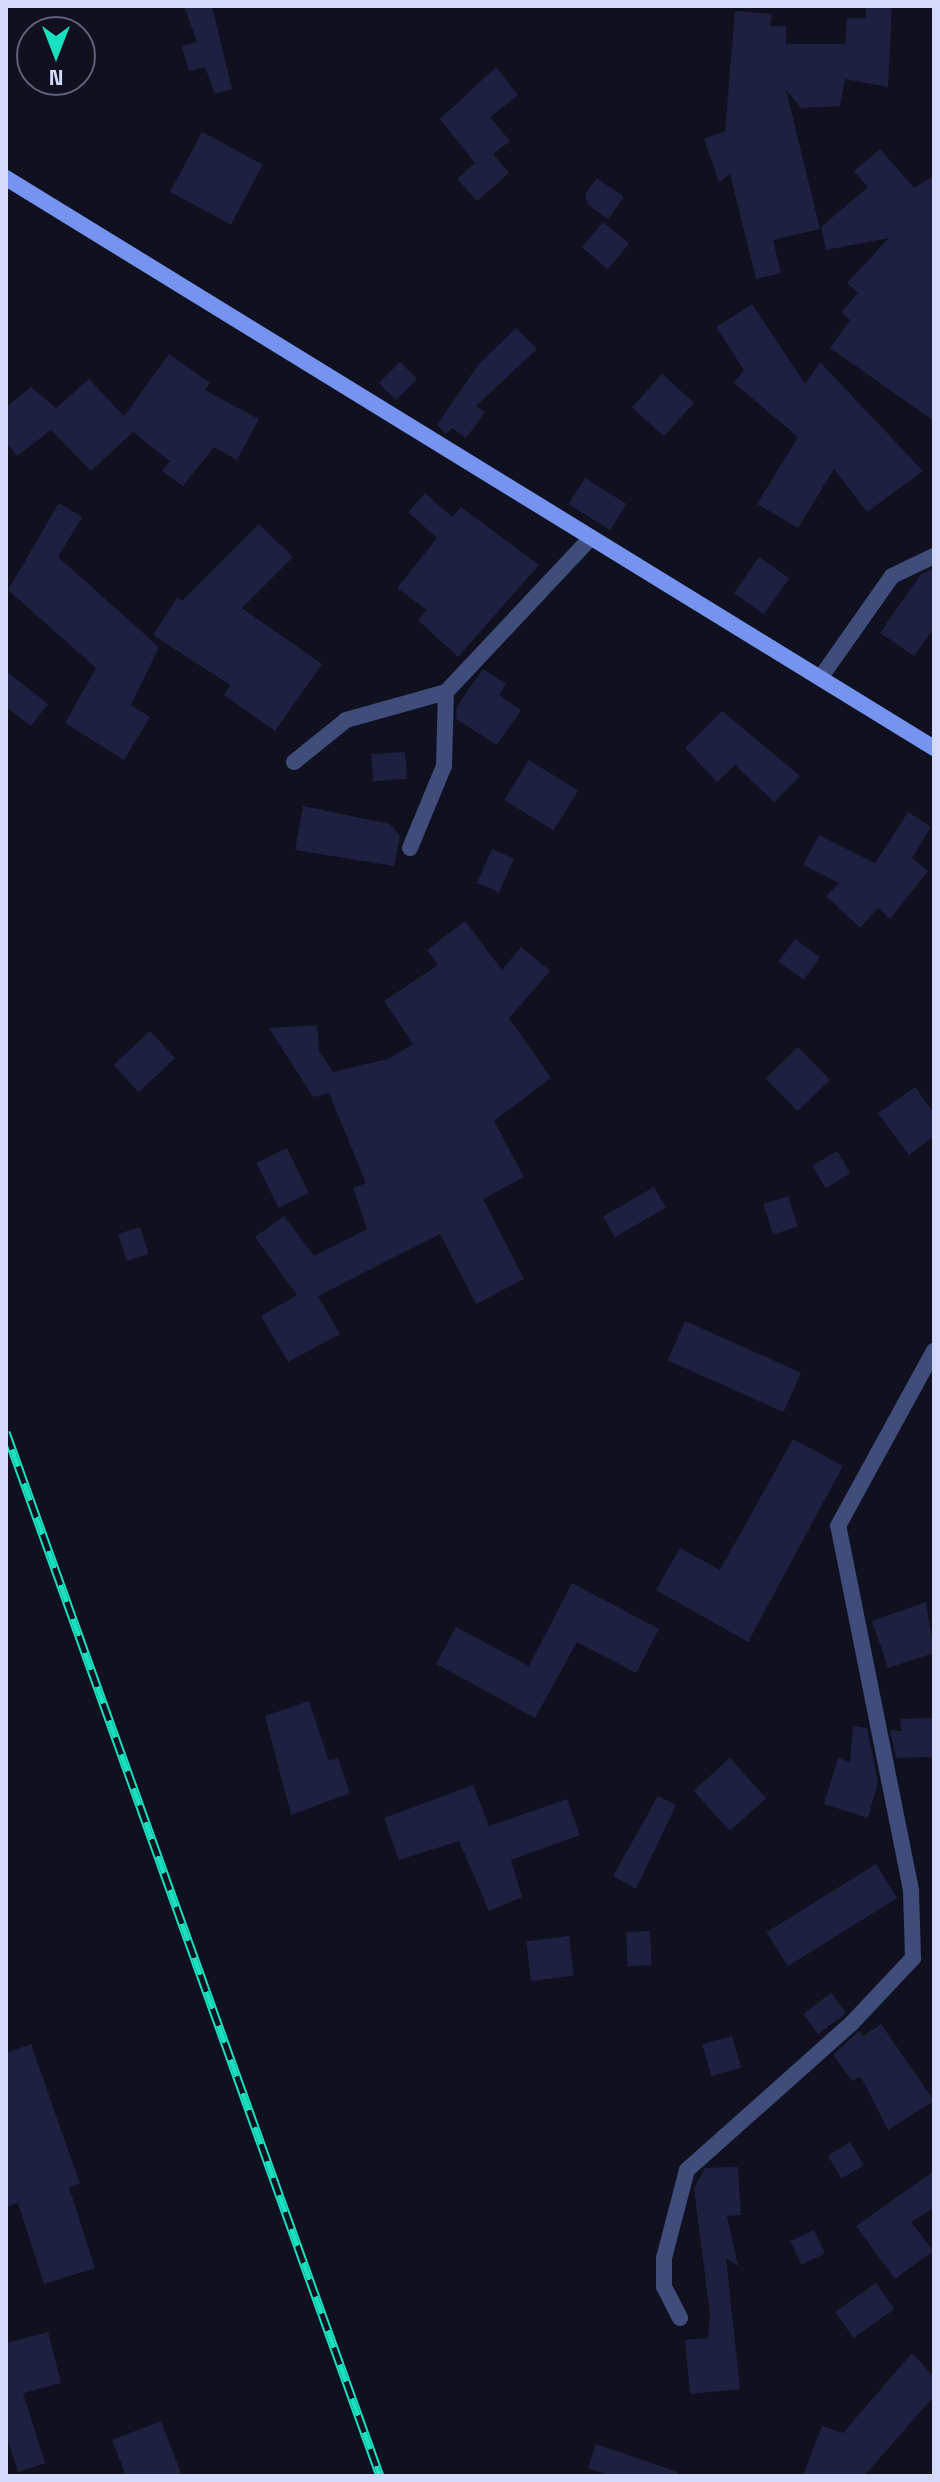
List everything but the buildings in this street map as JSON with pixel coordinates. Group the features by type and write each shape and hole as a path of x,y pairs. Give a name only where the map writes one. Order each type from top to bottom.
{"main road":[{"path":"6,178 588,541 821,677 934,748"}],"street":[{"path":"294,762 346,720 446,692 588,541"},
{"path":"821,677 892,576 934,556"},
{"path":"410,848 444,766 446,692"},
{"path":"680,2318 664,2287 664,2258 687,2170 851,2024 913,1958 911,1890 838,1526 934,1351"}],"railway":[{"path":"6,1432 380,2476"}]}
